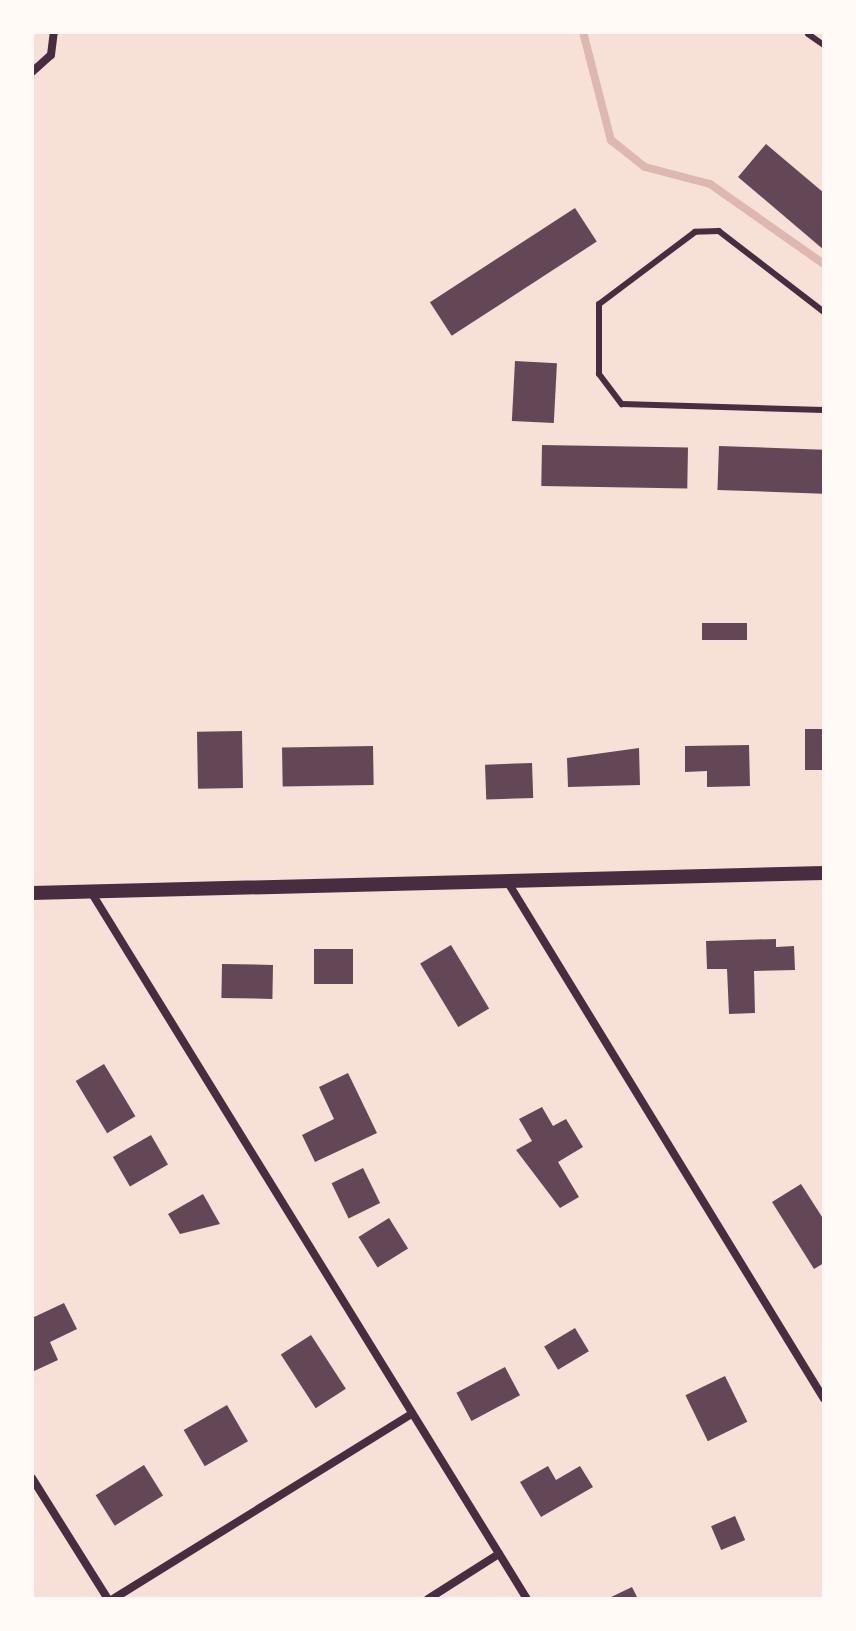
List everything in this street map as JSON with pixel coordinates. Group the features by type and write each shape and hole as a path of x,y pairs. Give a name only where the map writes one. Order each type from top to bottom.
{"street":[{"path":"32,72 52,46 54,32"},
{"path":"32,893 824,873"},
{"path":"507,881 824,1399"},
{"path":"90,891 410,1415 527,1599"},
{"path":"32,1478 111,1599 410,1415"},
{"path":"428,1599 499,1554"}],"lane":[{"path":"806,33 824,45"},
{"path":"824,312 719,231 695,232 599,304 599,374 622,404 824,410"}],"building":[{"path":"766,144 824,193 824,250 738,177"},
{"path":"575,208 597,242 452,336 430,302"},
{"path":"515,361 557,363 554,423 512,421"},
{"path":"542,445 688,448 687,489 541,486"},
{"path":"719,446 824,450 822,494 717,490"},
{"path":"702,623 747,623 747,640 702,640"},
{"path":"805,729 824,729 824,770 805,770"},
{"path":"242,731 243,788 198,789 197,732"},
{"path":"749,745 750,786 707,787 707,771 685,772 685,746"},
{"path":"373,746 374,785 283,787 282,748"},
{"path":"639,748 640,785 568,787 567,758"},
{"path":"532,763 533,798 486,800 485,765"},
{"path":"776,939 776,947 794,946 795,970 754,971 755,1013 729,1014 727,969 707,969 706,941"},
{"path":"451,945 489,1008 458,1027 420,964"},
{"path":"314,949 353,949 353,984 314,984"},
{"path":"222,964 273,965 272,999 221,998"},
{"path":"104,1064 135,1116 107,1133 76,1081"},
{"path":"348,1073 377,1133 315,1162 302,1135 334,1119 319,1087"},
{"path":"542,1107 553,1126 566,1119 583,1147 558,1162 579,1197 560,1208 516,1150 532,1141 519,1119"},
{"path":"151,1135 168,1164 130,1186 113,1157"},
{"path":"363,1168 380,1203 349,1218 332,1183"},
{"path":"801,1184 824,1220 824,1263 814,1269 772,1202"},
{"path":"203,1194 220,1224 180,1234 168,1214"},
{"path":"389,1218 408,1249 378,1268 358,1237"},
{"path":"64,1303 77,1329 50,1342 58,1360 32,1372 32,1318"},
{"path":"575,1328 589,1351 558,1370 544,1347"},
{"path":"311,1335 346,1389 316,1408 281,1355"},
{"path":"505,1367 520,1395 471,1421 456,1393"},
{"path":"725,1376 747,1422 708,1441 685,1395"},
{"path":"227,1405 248,1441 205,1466 184,1430"},
{"path":"144,1465 163,1496 115,1526 96,1495"},
{"path":"548,1466 556,1480 580,1466 593,1487 541,1517 520,1482"},
{"path":"735,1516 745,1540 721,1550 711,1526"},
{"path":"632,1587 638,1599 607,1599"}],"waterway":[{"path":"583,32 611,140 645,167 710,184 824,264"}]}
